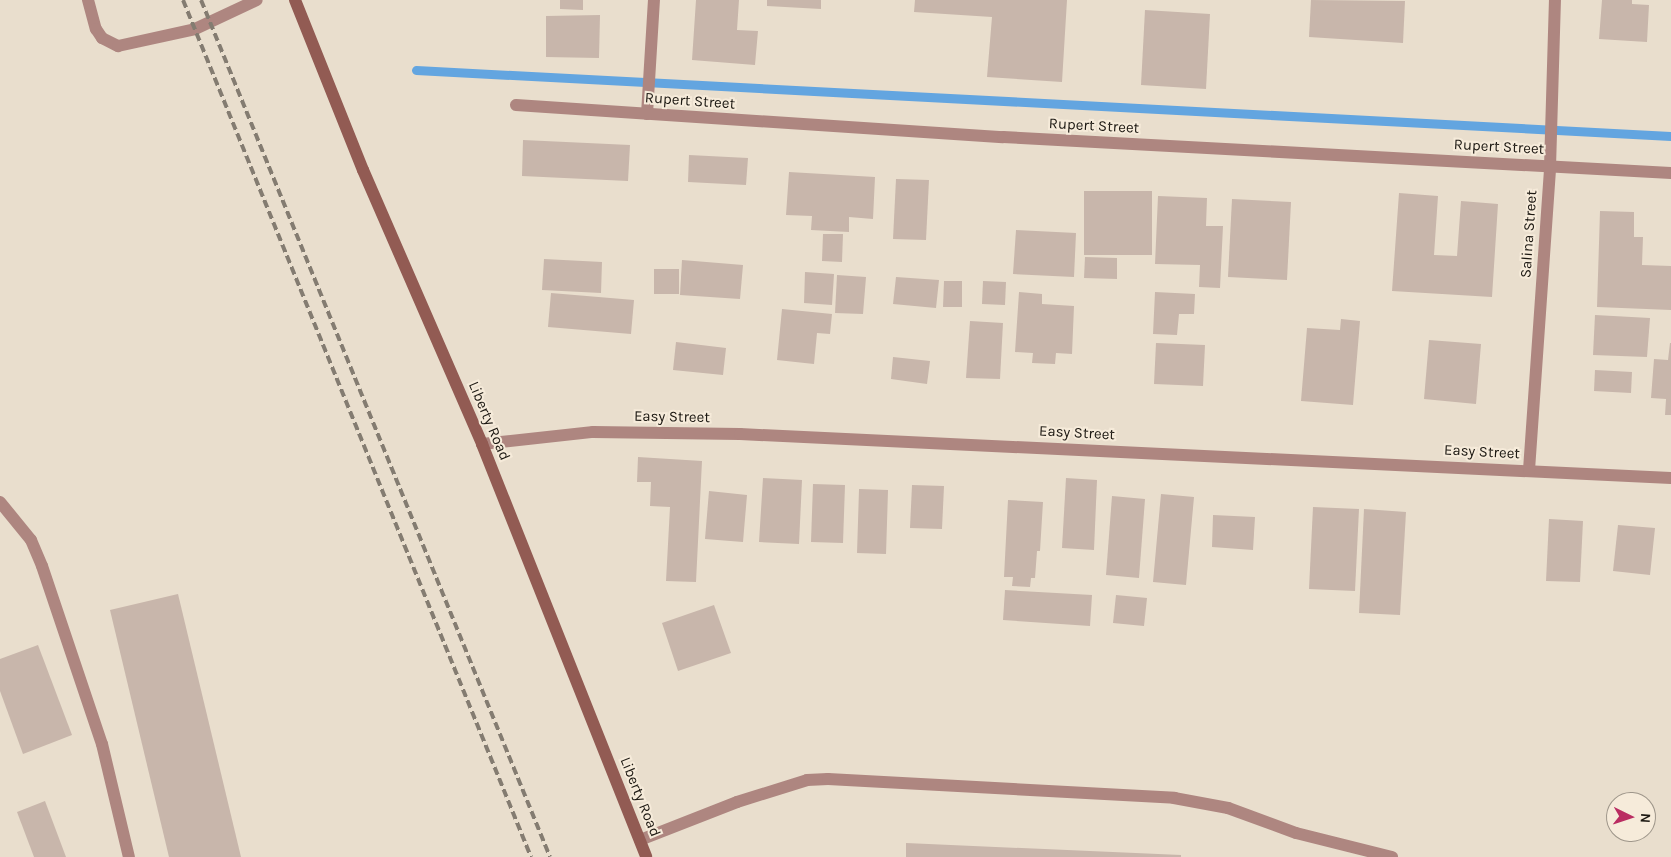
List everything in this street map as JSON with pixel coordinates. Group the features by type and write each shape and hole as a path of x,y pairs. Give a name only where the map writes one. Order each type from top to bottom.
{"main road":[{"name":"Liberty Road","path":"295,0 363,170 482,444 646,857"}],"street":[{"path":"88,0 96,29 102,38 118,46 195,29 257,0"},
{"path":"647,114 654,0"},
{"name":"Salina Street","path":"1529,470 1550,167 1555,0"},
{"name":"Rupert Street","path":"516,105 1671,173"},
{"name":"Easy Street","path":"482,444 593,432 740,434 1671,478"},
{"path":"0,502 30,540 42,566 102,744 129,857"},
{"path":"640,840 746,799 807,780 828,779 1174,798 1228,808 1296,833 1392,857"}],"building":[{"path":"560,0 583,0 583,10 560,9"},
{"path":"696,0 739,0 737,30 758,31 755,65 692,60"},
{"path":"767,0 821,0 821,9 767,6"},
{"path":"915,0 1067,0 1062,82 987,77 992,17 914,12"},
{"path":"1311,0 1405,1 1403,43 1309,37"},
{"path":"1602,0 1632,0 1632,4 1649,5 1647,42 1599,39"},
{"path":"1145,10 1210,14 1206,89 1141,85"},
{"path":"600,15 599,58 546,57 546,16"},
{"path":"523,140 630,145 628,181 522,176"},
{"path":"689,155 748,158 746,185 688,182"},
{"path":"789,172 875,177 873,219 849,217 849,232 811,230 812,216 786,215"},
{"path":"896,179 929,180 926,240 893,239"},
{"path":"1084,191 1152,191 1152,255 1084,255"},
{"path":"1399,193 1438,196 1434,255 1457,256 1461,201 1498,204 1492,297 1392,291"},
{"path":"1158,196 1207,198 1206,226 1223,226 1220,288 1199,287 1200,265 1155,264"},
{"path":"1232,199 1291,202 1287,280 1228,277"},
{"path":"1600,211 1634,212 1634,237 1643,237 1642,265 1671,266 1671,310 1597,307"},
{"path":"1016,230 1076,233 1074,277 1013,274"},
{"path":"823,234 843,234 842,262 822,261"},
{"path":"1085,257 1117,258 1117,279 1084,278"},
{"path":"544,259 602,262 601,293 542,290"},
{"path":"682,260 743,265 740,299 680,295"},
{"path":"654,269 679,269 679,294 654,294"},
{"path":"805,272 834,274 832,305 804,303"},
{"path":"837,275 866,277 863,314 835,313"},
{"path":"896,277 939,280 936,308 893,304"},
{"path":"944,281 962,281 962,307 943,307"},
{"path":"983,281 1006,282 1005,305 982,304"},
{"path":"1019,292 1042,294 1042,304 1074,306 1072,354 1056,353 1055,364 1032,363 1033,353 1015,352"},
{"path":"1155,292 1195,294 1194,314 1179,314 1177,335 1153,334"},
{"path":"551,293 634,300 631,334 548,327"},
{"path":"782,309 832,314 830,334 817,333 814,364 777,360"},
{"path":"1595,315 1650,318 1647,357 1593,355"},
{"path":"1341,319 1360,321 1353,405 1301,401 1307,328 1340,330"},
{"path":"970,321 1003,323 1000,379 966,378"},
{"path":"1429,340 1481,344 1476,404 1424,399"},
{"path":"676,342 726,348 723,375 673,370"},
{"path":"1156,343 1205,345 1203,386 1154,384"},
{"path":"1670,343 1671,415 1665,415 1666,399 1651,398 1654,359 1668,360"},
{"path":"893,357 930,361 927,384 891,379"},
{"path":"1595,370 1632,372 1631,393 1594,391"},
{"path":"638,457 702,461 696,582 666,581 670,507 650,506 651,482 637,482"},
{"path":"763,478 802,480 799,544 759,542"},
{"path":"1066,478 1097,480 1094,550 1062,548"},
{"path":"813,484 845,485 843,543 811,542"},
{"path":"912,485 944,486 942,529 910,528"},
{"path":"859,489 888,490 886,554 857,553"},
{"path":"709,491 747,495 743,542 705,539"},
{"path":"1161,494 1194,497 1186,585 1153,582"},
{"path":"1112,496 1145,499 1139,578 1106,575"},
{"path":"1008,500 1043,502 1040,551 1037,551 1035,578 1031,578 1030,587 1012,586 1013,577 1004,577"},
{"path":"1313,507 1359,509 1355,591 1309,589"},
{"path":"1364,509 1406,512 1400,615 1359,613"},
{"path":"1213,515 1255,517 1253,550 1212,547"},
{"path":"1549,519 1583,521 1580,582 1546,581"},
{"path":"1618,525 1655,528 1650,575 1613,571"},
{"path":"1005,590 1092,595 1090,626 1003,620"},
{"path":"178,594 241,857 169,857 110,610"},
{"path":"1116,595 1147,598 1144,626 1113,623"},
{"path":"714,605 731,653 678,671 662,623"},
{"path":"38,645 72,735 23,754 0,691 0,659"},
{"path":"45,801 66,857 34,857 17,812"},
{"path":"906,843 1181,855 1181,857 906,857"}],"waterway":[{"path":"416,70 1671,136"}],"railway":[{"path":"183,0 531,857"},
{"path":"201,0 550,857"}]}
